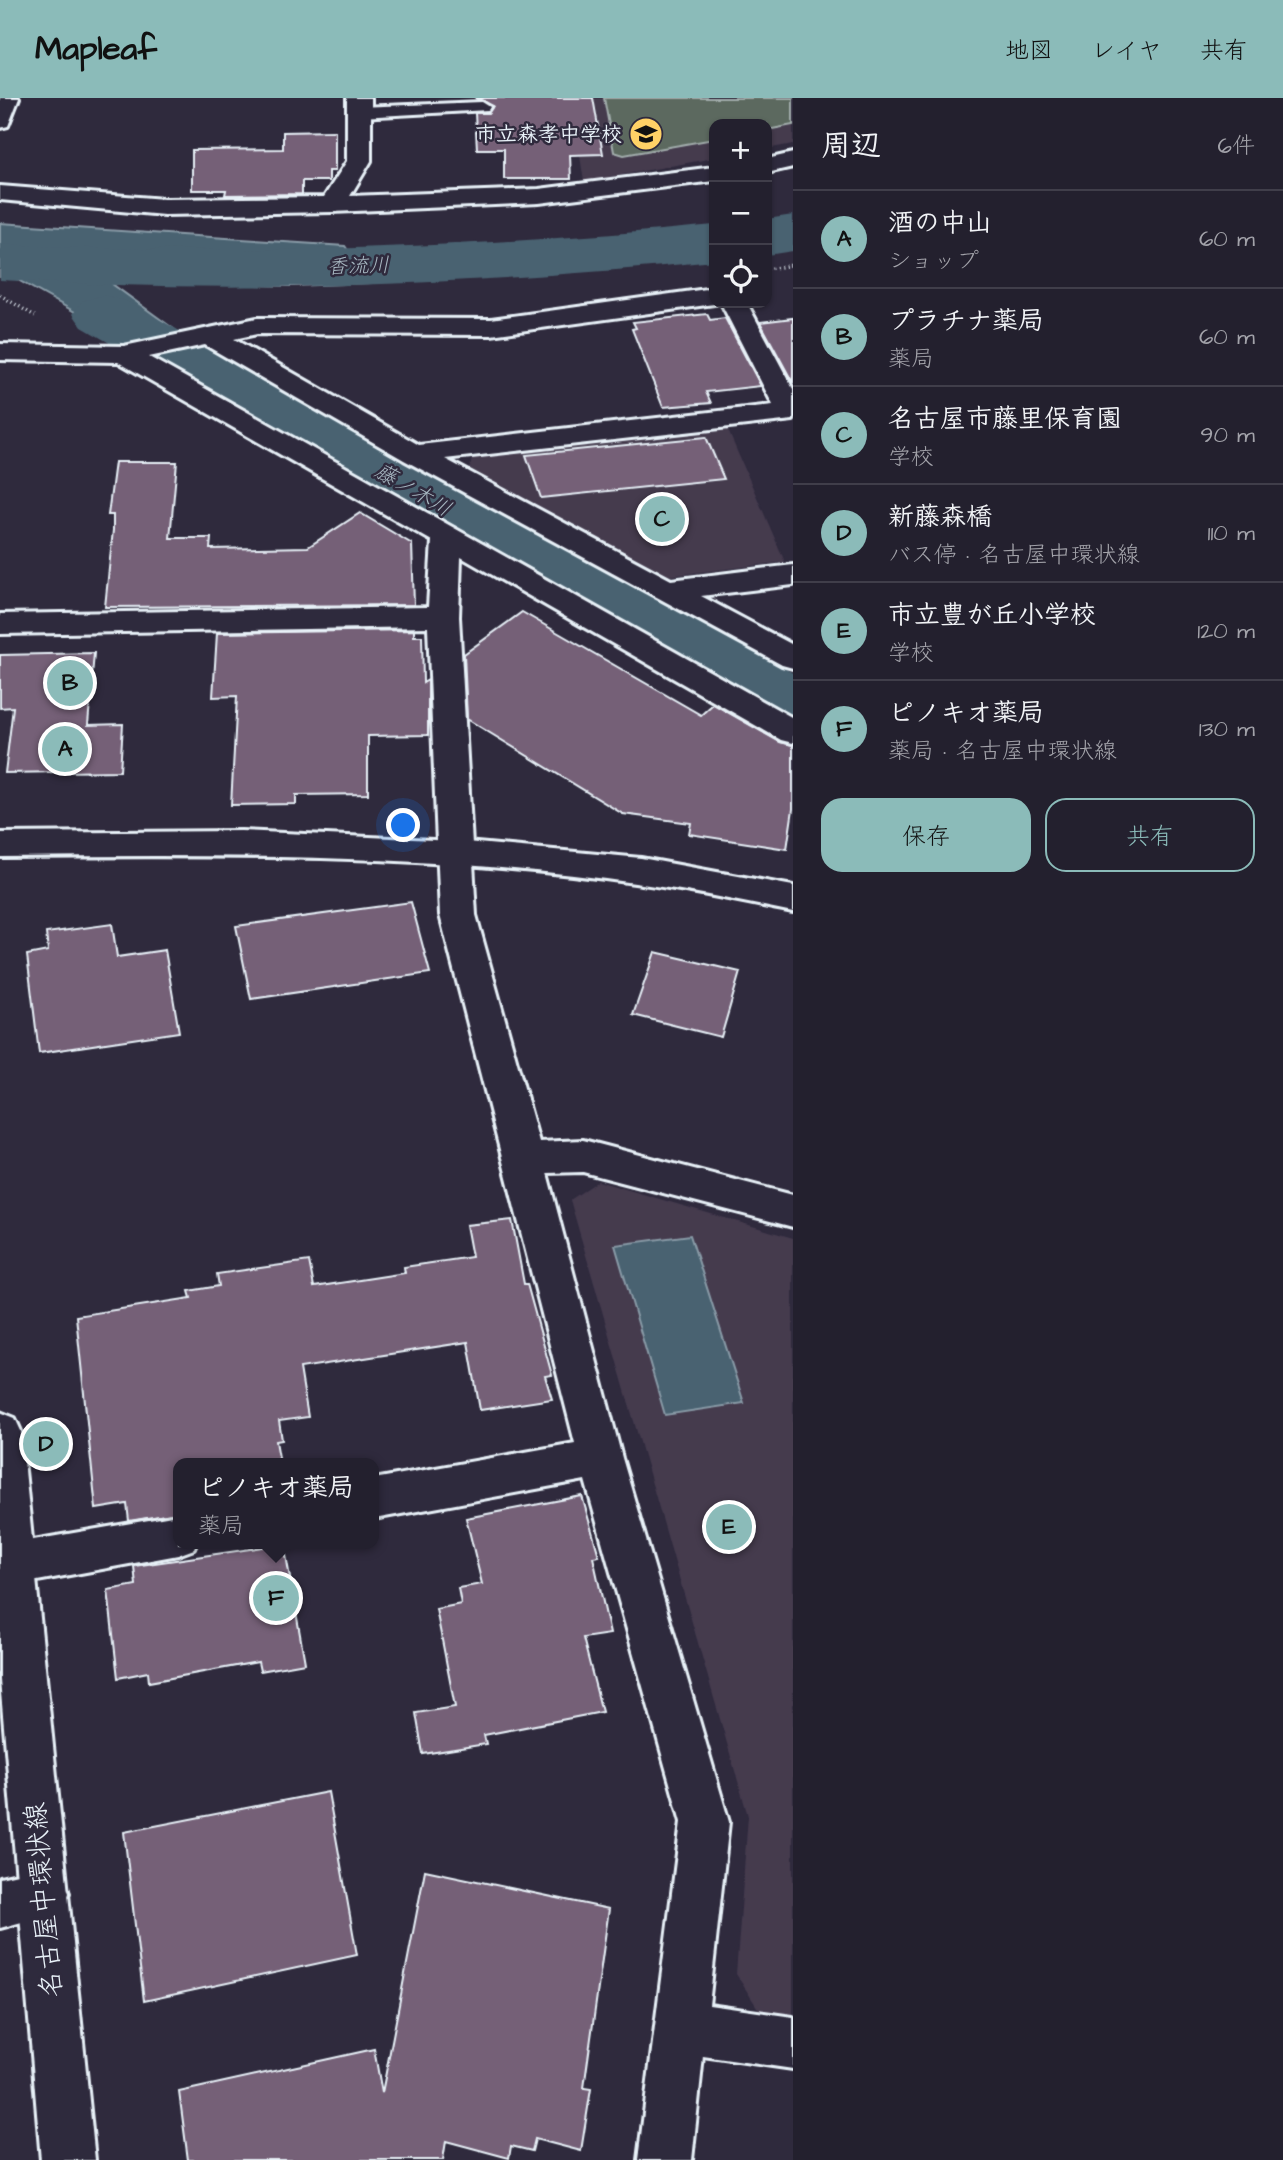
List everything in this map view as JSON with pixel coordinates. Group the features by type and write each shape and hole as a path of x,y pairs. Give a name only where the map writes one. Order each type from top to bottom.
{"street":[{"path":"0,121 7,98"},
{"path":"332,204 359,160 359,105"},
{"path":"772,165 793,160"},
{"path":"0,193 164,207 332,204 539,196 709,175"},
{"path":"0,352 135,352 257,326 491,327 709,297"},
{"path":"414,454 792,411 737,308"},
{"path":"194,338 793,658"},
{"path":"135,352 447,538 793,732"},
{"path":"447,538 443,617 458,915 524,1158 600,1458 705,1822 665,2160"},
{"path":"665,590 793,575"},
{"path":"0,624 443,617"},
{"path":"0,845 241,843 455,853 640,871 793,899"},
{"path":"524,1158 583,1156 793,1212"},
{"name":"名古屋中環状線","path":"0,1432 10,1565 22,1898 68,2160"},
{"path":"379,1498 600,1458"},
{"path":"10,1565 173,1536"},
{"path":"682,2027 793,2043"}],"lane":[{"path":"359,105 482,107"}],"path":[{"path":"772,268 793,265"}],"shaded area":[{"name":"市立森孝中学校","path":"571,98 793,98 793,144 772,148 772,119 709,119 709,159 584,182"},
{"path":"727,428 785,562 669,576 474,477 470,468 472,458 487,454"},
{"path":"598,1181 793,1238 793,2019 762,2015 736,1974 748,1816 570,1200"}],"green space":[{"path":"604,98 793,98 793,125 772,129 772,119 709,119 709,140 624,155 614,152"}],"water":[{"path":"0,223 345,246 371,283 291,286 108,281 226,367 200,382 16,279 0,277"},
{"path":"690,1235 744,1403 665,1415 615,1245"}],"building":[{"path":"475,98 593,98 603,154 570,155 571,179 504,179 504,149 477,149 475,113 488,113 493,106"},
{"path":"335,131 335,171 329,171 329,181 302,181 302,194 225,195 226,190 192,190 192,150 283,149 283,132"},
{"path":"707,314 710,320 725,318 761,386 706,392 711,403 663,407 632,329 636,328 633,322"},
{"path":"793,318 793,383 760,322"},
{"path":"706,437 724,479 541,498 526,455"},
{"path":"115,462 177,462 170,538 211,538 210,549 308,547 360,513 412,544 414,605 105,607 113,530 113,515 108,515"},
{"path":"522,612 701,715 713,704 780,742 793,745 793,809 787,849 689,834 691,823 623,814 467,719 464,654"},
{"path":"414,630 414,636 422,636 423,683 428,680 428,735 368,736 368,794 296,795 296,804 231,805 237,696 213,697 217,633"},
{"path":"94,653 88,725 123,724 120,771 5,773 13,707 0,708 0,655"},
{"path":"411,902 430,973 251,999 236,926"},
{"path":"112,924 117,957 165,950 179,1032 39,1053 27,955 48,951 46,933"},
{"path":"655,952 740,972 721,1037 633,1015"},
{"path":"512,1220 524,1284 527,1284 552,1375 545,1376 552,1399 480,1410 468,1342 300,1368 308,1417 279,1421 282,1440 276,1441 279,1458 173,1458 173,1514 129,1521 127,1504 96,1509 76,1316 191,1298 189,1291 219,1286 217,1274 309,1261 314,1287 405,1273 404,1267 472,1257 466,1225"},
{"path":"582,1496 599,1556 593,1557 610,1634 583,1638 602,1712 484,1735 486,1744 423,1754 416,1713 455,1707 436,1609 461,1604 458,1588 482,1584 466,1518"},
{"path":"250,1549 285,1549 305,1663 260,1671 258,1662 149,1682 148,1672 118,1678 108,1590 136,1585 134,1566"},
{"path":"328,1792 357,1955 144,2001 124,1832"},
{"path":"425,1870 609,1909 584,2088 591,2089 581,2151 535,2139 532,2151 511,2146 509,2158 446,2141 443,2160 188,2160 179,2092 374,2049 382,2093"}],"waterway":[{"name":"香流川","path":"772,236 793,233"},
{"name":"香流川","path":"0,262 178,270 357,268 536,258 709,243"},
{"name":"藤ノ木川","path":"104,314 793,706"}],"place":[{"name":"市立森孝中学校","path":"646,134"},
{"name":"名古屋市藤里保育園","path":"662,519"},
{"name":"プラチナ薬局","path":"70,683"},
{"name":"酒の中山","path":"65,749"},
{"name":"新藤森橋","path":"46,1444"},
{"name":"市立豊が丘小学校","path":"729,1527"},
{"name":"ピノキオ薬局","path":"276,1598"}]}
